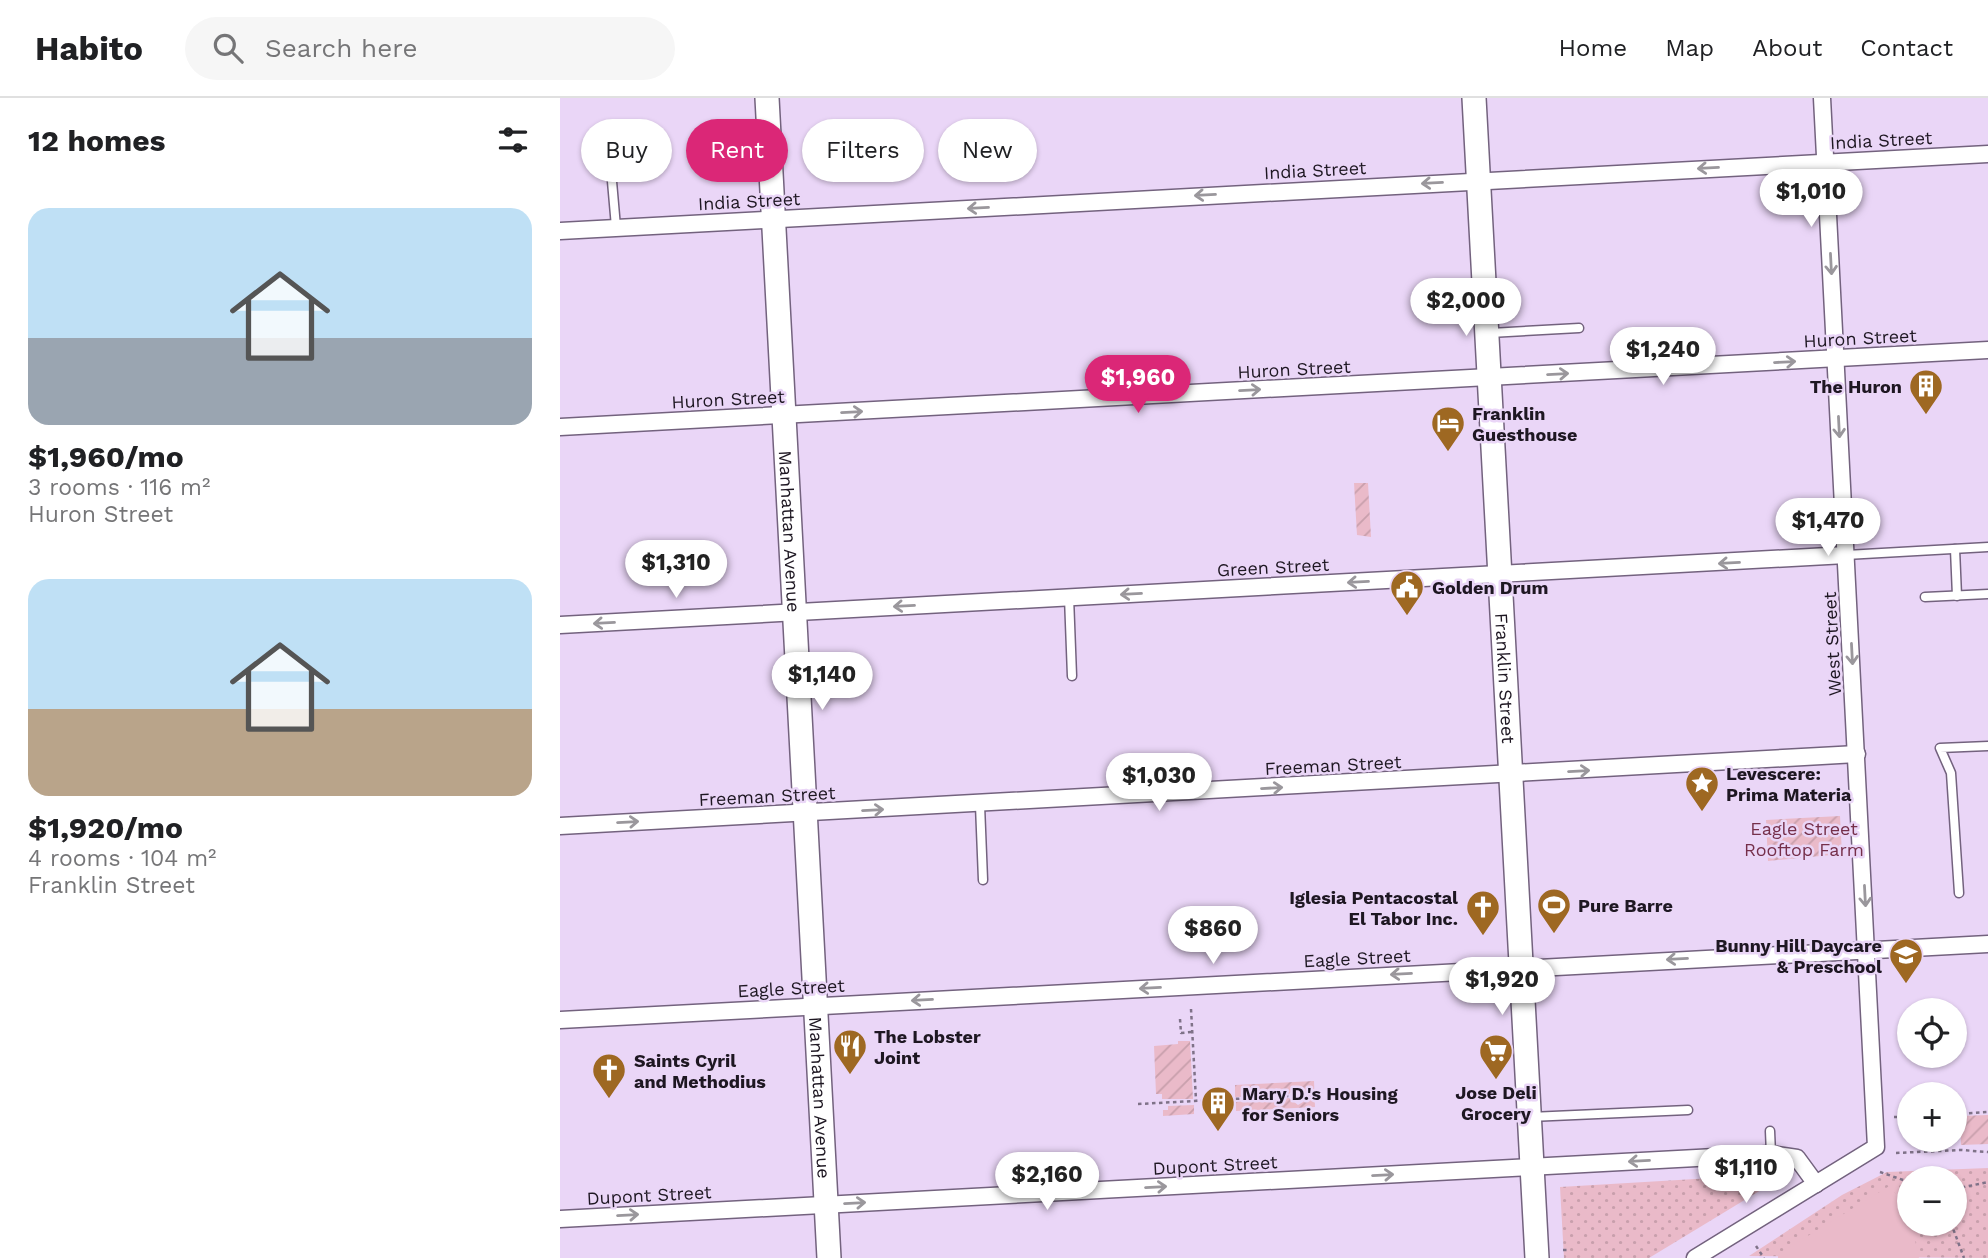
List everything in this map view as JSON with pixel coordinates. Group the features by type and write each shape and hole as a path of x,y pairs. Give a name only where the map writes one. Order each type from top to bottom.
{"street":[{"name":"Manhattan Avenue","path":"766,98 829,1258"},
{"name":"Franklin Street","path":"1474,98 1537,1258"},
{"name":"West Street","path":"1816,1184 1876,1147 1868,949 1822,98"},
{"name":"India Street","path":"560,230 1988,153"},
{"name":"Huron Street","path":"560,427 1988,350"},
{"name":"Green Street","path":"560,625 1500,576 1846,555"},
{"name":"Freeman Street","path":"560,826 980,805 1857,754"},
{"name":"Eagle Street","path":"560,1020 1988,944"},
{"name":"Dupont Street","path":"560,1219 1771,1154 1797,1158 1816,1184"},
{"path":"1695,1258 1816,1184"}],"lane":[{"path":"612,182 616,228"},
{"path":"1487,333 1579,328"},
{"name":"Green Street","path":"1846,555 1988,547"},
{"path":"1955,549 1957,596"},
{"path":"1925,597 1988,594"},
{"path":"1069,597 1072,677"},
{"path":"1959,892 1951,773 1940,748 1988,746"},
{"path":"980,805 983,880"},
{"path":"1529,1117 1688,1110"},
{"path":"1770,1131 1771,1154"}],"path":[{"path":"1191,1009 1196,1101"},
{"path":"1180,1019 1181,1033 1192,1032"},
{"path":"1138,1104 1290,1096"},
{"path":"1967,1113 1988,1112"},
{"path":"1896,1153 1961,1150 1988,1152"},
{"path":"1881,1172 1897,1178"},
{"path":"1967,1186 1988,1182"},
{"path":"1956,1236 1964,1258"},
{"path":"1756,1247 1764,1258"},
{"path":"1563,1250 1569,1250"}],"green space":[{"path":"1354,483 1368,483 1371,537 1357,535"},
{"name":"Eagle Street Rooftop Farm","path":"1840,816 1842,854 1768,861 1766,820"},
{"path":"1178,1041 1190,1041 1193,1099 1162,1099 1162,1094 1156,1094 1154,1046 1178,1044"},
{"path":"1314,1081 1315,1107 1236,1111 1236,1102 1289,1098 1298,1105 1303,1102 1306,1094 1297,1087 1289,1094 1235,1097 1235,1085"},
{"path":"1194,1105 1194,1114 1163,1116 1163,1110 1168,1110 1168,1106"},
{"path":"1988,1115 1988,1144 1967,1145 1967,1116"},
{"path":"1988,1168 1988,1258 1749,1256 1842,1195 1887,1172 1897,1172 1897,1236 1967,1236 1967,1169"},
{"path":"1780,1174 1781,1178 1649,1258 1564,1258 1560,1187"},
{"path":"1891,1185 1897,1197 1897,1236 1914,1236 1919,1258 1778,1258 1778,1254"}],"place":[{"name":"The Huron","path":"1926,416"},
{"name":"Franklin Guesthouse","path":"1448,453"},
{"name":"Golden Drum","path":"1407,617"},
{"name":"Levescere: Prima Materia","path":"1702,813"},
{"name":"Pure Barre","path":"1554,935"},
{"name":"Iglesia Pentacostal El Tabor Inc.","path":"1483,937"},
{"name":"Bunny Hill Daycare & Preschool","path":"1906,985"},
{"name":"The Lobster Joint","path":"850,1076"},
{"name":"Jose Deli Grocery","path":"1496,1081"},
{"name":"Saints Cyril and Methodius","path":"609,1100"},
{"name":"Mary D.'s Housing for Seniors","path":"1218,1133"}]}
